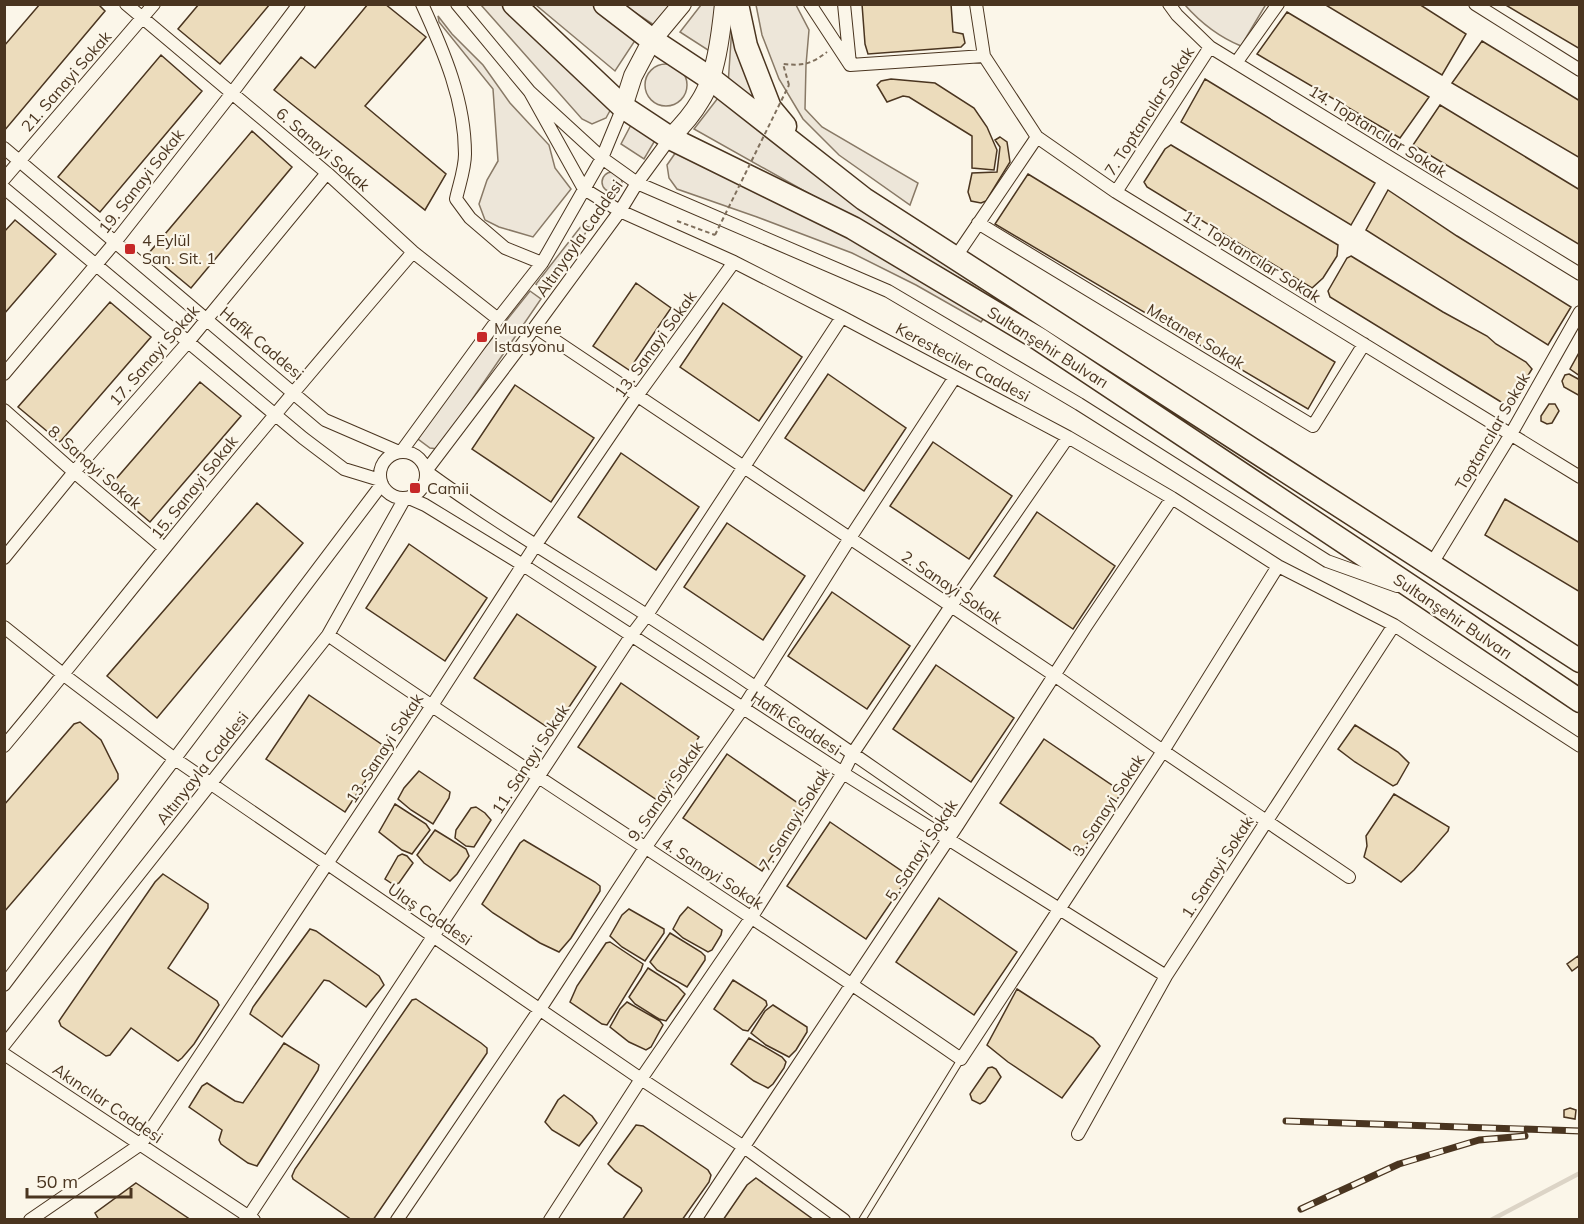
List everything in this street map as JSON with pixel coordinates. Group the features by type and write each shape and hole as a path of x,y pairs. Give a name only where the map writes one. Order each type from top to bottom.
{"highway":[{"name":"Sultanşehir Bulvarı","path":"514,4 623,107 670,138 853,228 1039,339 1580,701"},
{"name":"Sultanşehir Bulvarı","path":"605,4 652,40 711,79 864,199 1580,661"},
{"path":"737,4 746,46 770,108 816,161"}],"street":[{"name":"6. Sanayi Sokak","path":"126,4 327,173 413,252 498,319"},
{"name":"21. Sanayi Sokak","path":"4,178 154,4"},
{"name":"19. Sanayi Sokak","path":"4,374 116,241 232,93 298,4"},
{"path":"422,4 444,52 462,110 465,156 456,199 470,219 505,248 542,263"},
{"path":"457,4 530,92 602,159 637,183 888,291 1079,404 1327,561 1425,596"},
{"path":"623,107 633,76 652,40 682,4"},
{"path":"670,138 701,100 711,79 724,4"},
{"path":"810,4 850,65"},
{"path":"844,4 850,65"},
{"name":"11. Toptancılar Sokak","path":"976,4 984,56 1037,137 1116,192 1580,477"},
{"name":"14. Toptancılar Sokak","path":"1169,4 1177,15 1210,47 1580,274"},
{"path":"1236,63 1278,4"},
{"path":"1476,4 1580,70"},
{"name":"7. Toptancılar Sokak","path":"1116,192 1210,47"},
{"path":"850,65 984,56"},
{"path":"530,92 584,189"},
{"name":"Altınyayla Caddesi","path":"400,452 542,263 602,159 623,107"},
{"path":"955,258 1037,137"},
{"name":"Altınyayla Caddesi","path":"426,472 620,211 670,138"},
{"name":"Hafik Caddesi","path":"4,148 325,420 400,452"},
{"name":"17. Sanayi Sokak","path":"4,558 188,342 327,173"},
{"path":"4,188 274,415 344,469 381,482"},
{"name":"Keresteciler Caddesi","path":"584,189 620,211 734,262 842,317 1068,437 1172,498 1278,566 1394,625 1580,746"},
{"name":"Metanet Sokak","path":"978,223 1313,426 1364,344"},
{"name":"15. Sanayi Sokak","path":"4,746 293,392 413,252"},
{"name":"13. Sanayi Sokak","path":"30,1220 141,1144 535,546 637,396 734,262"},
{"name":"Toptancılar Sokak","path":"1431,565 1511,434 1580,312"},
{"name":"11. Sanayi Sokak","path":"250,1218 433,936 842,317"},
{"name":"2. Sanayi Sokak","path":"535,327 1054,675 1349,877"},
{"name":"9. Sanayi Sokak","path":"398,1220 645,848 742,708 955,377"},
{"name":"8. Sanayi Sokak","path":"4,410 164,548"},
{"name":"7. Sanayi Sokak","path":"550,1220 641,1079 751,918 843,773 853,753 1068,437"},
{"path":"400,452 412,453 419,458 426,472 423,488 417,494 407,498 393,496 386,491 381,482 380,472 385,460 400,452"},
{"name":"Hafik Caddesi","path":"426,472 535,546 647,615 853,753 957,826"},
{"name":"Altınyayla Caddesi","path":"4,985 381,482"},
{"name":"Altınyayla Caddesi","path":"4,1045 327,635 407,498"},
{"name":"Hafik Caddesi","path":"407,498 425,505 523,565 843,773 1166,976"},
{"name":"5. Sanayi Sokak","path":"695,1220 1172,498"},
{"name":"3. Sanayi Sokak","path":"961,1059 1163,751 1278,566"},
{"name":"1. Sanayi Sokak","path":"1078,1134 1166,976 1394,625"},
{"name":"Ulaş Caddesi","path":"4,627 175,759 641,1079 744,1147 844,1220"},
{"name":"4. Sanayi Sokak","path":"327,635 961,1059"},
{"name":"Akıncılar Caddesi","path":"4,1054 250,1218"}],"lane":[{"path":"862,1220 961,1059"}],"path":[{"path":"715,235 789,84 783,64 798,65 814,62 837,45"}],"shaded area":[{"path":"629,4 677,5 654,25 625,6"},
{"path":"1264,4 1265,6 1241,46 1210,29 1185,5"},
{"path":"481,5 507,5 612,107 606,118 592,124 582,119"},
{"path":"536,5 595,5 638,36 615,71"},
{"path":"701,5 718,5 711,52 680,32"},
{"path":"756,5 796,5 809,30 805,109 822,127 918,183 910,205 839,155 803,119 779,79 762,35"},
{"path":"438,16 452,34 483,65 510,103 549,145 555,168 571,189 533,237 499,227 485,220 479,204 487,180 498,161 493,89 439,22"},
{"path":"732,26 759,111 728,85"},
{"path":"666,64 681,70 687,85 681,100 666,106 651,100 645,85 651,70"},
{"path":"721,94 1081,344 1079,353 972,285 694,129"},
{"path":"633,121 657,137 644,159 621,144"},
{"path":"676,152 763,190 986,315 981,322 916,285 852,253 677,189 669,178 667,165"},
{"path":"612,172 619,175 622,182 619,189 612,192 605,189 602,182 605,175"},
{"path":"582,225 589,227 570,259 545,291 536,284"},
{"path":"530,291 541,299 438,449 430,448 414,436"}],"building":[{"path":"40,4 98,4 105,11 4,131 4,46"},
{"path":"199,4 270,4 220,64 178,29"},
{"path":"368,4 385,4 426,37 365,106 446,174 425,210 274,90 301,57 315,68"},
{"path":"862,4 951,4 953,32 963,34 965,43 961,47 868,54"},
{"path":"1324,4 1419,4 1466,34 1442,75"},
{"path":"1504,4 1580,4 1580,49"},
{"path":"1287,12 1429,97 1400,138 1257,54"},
{"path":"1482,41 1580,101 1580,158 1452,83"},
{"path":"161,55 202,91 100,212 58,177"},
{"path":"891,79 935,83 974,108 987,127 997,150 994,170 972,168 972,136 909,97 903,96 887,102 877,85 881,81"},
{"path":"1205,79 1375,183 1351,225 1181,122"},
{"path":"1440,105 1580,190 1580,245 1413,145"},
{"path":"252,131 292,167 191,288 149,253"},
{"path":"1000,137 1007,142 1010,162 986,201 981,203 971,201 968,192 972,173 997,172 1000,147 995,140"},
{"path":"1171,145 1338,245 1337,256 1323,278 1312,288 1147,187 1144,182 1165,149"},
{"path":"1028,174 1335,362 1308,409 995,224"},
{"path":"1388,190 1571,307 1548,345 1366,230"},
{"path":"15,220 56,254 4,314 4,232"},
{"path":"1351,256 1487,336 1526,362 1532,369 1514,398 1506,405 1330,297 1328,291 1347,258"},
{"path":"636,283 671,308 629,370 593,346"},
{"path":"110,302 151,337 60,442 18,407"},
{"path":"723,303 802,357 759,421 680,367"},
{"path":"1580,351 1580,376 1570,369"},
{"path":"828,374 906,428 864,491 785,438"},
{"path":"1569,374 1580,380 1580,396 1564,387 1562,381 1565,375"},
{"path":"200,382 241,416 150,522 109,487"},
{"path":"515,385 594,438 551,502 472,449"},
{"path":"1549,404 1555,404 1559,411 1552,423 1547,424 1541,421 1541,416"},
{"path":"933,442 1012,496 969,559 890,506"},
{"path":"621,453 699,507 656,570 578,517"},
{"path":"1505,499 1580,543 1580,592 1485,535"},
{"path":"257,503 303,543 157,718 107,676"},
{"path":"1037,512 1115,566 1073,629 994,576"},
{"path":"727,523 805,576 763,640 684,587"},
{"path":"409,544 487,598 445,661 366,608"},
{"path":"832,592 910,646 867,709 788,656"},
{"path":"517,614 596,667 553,731 474,678"},
{"path":"936,665 1014,718 971,782 893,729"},
{"path":"621,683 699,737 657,800 578,747"},
{"path":"309,695 387,748 345,812 266,759"},
{"path":"80,722 101,740 118,774 118,779 4,912 4,805 74,724"},
{"path":"1355,725 1398,752 1409,763 1397,784 1393,786 1338,749"},
{"path":"1044,739 1122,792 1079,856 1000,803"},
{"path":"727,754 805,808 762,871 683,818"},
{"path":"419,771 450,792 449,798 433,824 398,799 404,788"},
{"path":"1394,794 1449,827 1414,870 1401,882 1364,857 1367,846 1366,836"},
{"path":"395,804 426,824 430,830 412,854 402,850 379,832"},
{"path":"476,807 491,820 474,847 466,846 455,838 456,830 471,808"},
{"path":"830,822 909,876 866,939 787,886"},
{"path":"435,830 466,849 469,856 450,881 424,863 417,855"},
{"path":"524,840 600,886 600,891 571,938 559,952 540,943 482,904"},
{"path":"402,854 413,863 399,883 394,885 385,879 398,856"},
{"path":"163,874 208,904 208,908 168,968 217,1001 219,1005 194,1044 178,1061 131,1028 110,1055 106,1056 61,1026 59,1021 155,882"},
{"path":"939,898 1017,952 974,1015 896,962"},
{"path":"688,907 722,930 712,950 708,952 683,938 673,929"},
{"path":"629,909 664,929 664,933 645,961 622,947 610,936 622,915"},
{"path":"310,929 379,976 384,985 366,1007 329,981 324,980 282,1037 250,1014"},
{"path":"670,933 705,956 705,960 687,987 657,970 650,962"},
{"path":"610,942 643,964 607,1025 570,1002 577,986 606,943"},
{"path":"1578,956 1580,965 1572,971 1567,964"},
{"path":"648,968 685,994 666,1021 635,1004 629,997"},
{"path":"733,980 766,1001 767,1005 748,1031 743,1030 714,1009"},
{"path":"1017,989 1093,1038 1100,1046 1062,1098 987,1045"},
{"path":"416,999 481,1043 487,1048 487,1053 373,1220 352,1220 293,1179 292,1176 412,1000"},
{"path":"627,1002 663,1025 651,1047 646,1050 629,1042 610,1027 620,1009"},
{"path":"773,1005 807,1027 807,1032 789,1057 766,1045 751,1033 765,1011"},
{"path":"749,1038 782,1057 786,1062 773,1084 768,1088 731,1064"},
{"path":"284,1043 319,1065 318,1070 257,1166 248,1163 221,1144 219,1140 222,1130 189,1107 202,1086 207,1083 235,1101 243,1103"},
{"path":"992,1067 1001,1077 985,1101 980,1104 972,1100 970,1094 988,1068"},
{"path":"564,1095 592,1116 597,1123 579,1146 552,1130 545,1122 558,1100"},
{"path":"1570,1108 1576,1110 1575,1119 1564,1117 1564,1110"},
{"path":"636,1125 643,1126 708,1170 711,1175 709,1182 682,1220 622,1220 642,1191 608,1164"},
{"path":"756,1178 814,1220 723,1220 747,1185"},
{"path":"136,1183 191,1220 99,1220 95,1213"}],"waterway":[{"path":"1491,1220 1580,1173"}],"railway":[{"path":"1286,1121 1580,1131"},
{"path":"1301,1209 1399,1164 1479,1140 1525,1136"}],"place":[{"name":"4 Eylül San. Sit. 1","path":"130,249"},
{"name":"Muayene İstasyonu","path":"482,337"},
{"name":"Camii","path":"415,488"}]}
